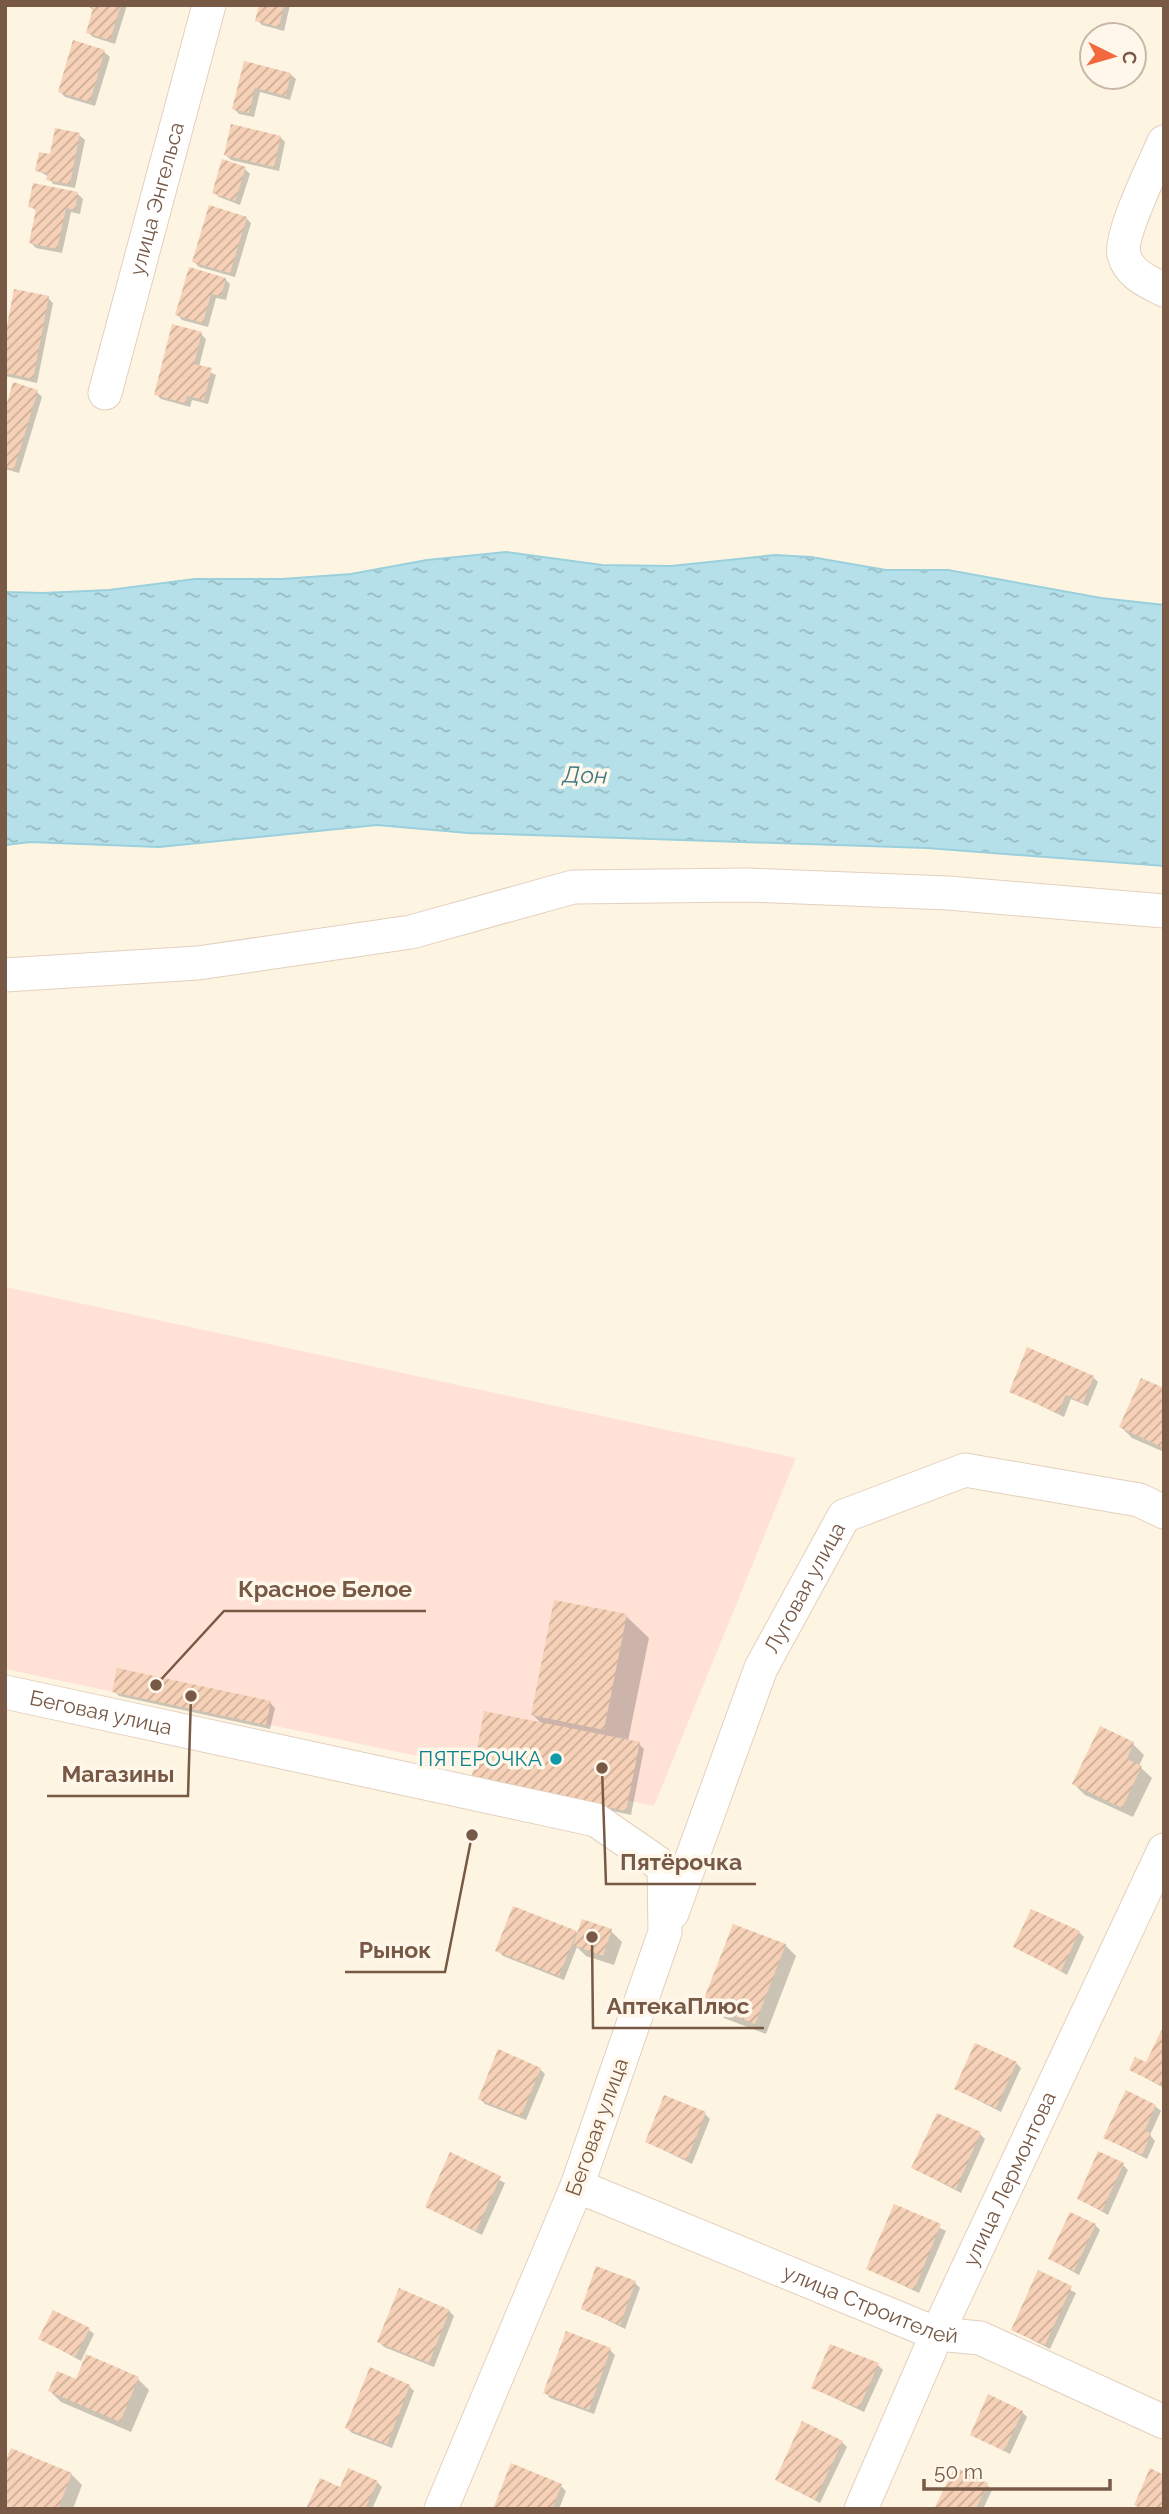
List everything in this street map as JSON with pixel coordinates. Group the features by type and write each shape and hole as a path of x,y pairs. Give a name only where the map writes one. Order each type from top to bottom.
{"street":[{"name":"улица Энгельса","path":"105,393 209,5"},
{"path":"1164,142 1125,237 1124,254 1132,270 1164,290"},
{"path":"5,975 198,963 411,932 573,887 747,884 948,893 1164,911"},
{"name":"Луговая улица","path":"665,1932 761,1668 844,1516 965,1469 1139,1500 1164,1512"},
{"name":"Беговая улица","path":"5,1692 596,1820 664,1867 665,1932 577,2186 441,2509"},
{"name":"улица Лермонтова","path":"861,2509 937,2333 1164,1850"},
{"name":"улица Строителей","path":"577,2186 937,2333 980,2338 1164,2422"}],"shaded area":[{"path":"5,1287 796,1458 654,1806 5,1669"}],"water":[{"name":"Дон","path":"506,552 602,565 671,566 775,555 811,557 886,570 948,570 1101,598 1164,605 1164,866 927,848 468,833 377,825 159,847 30,842 5,845 5,592 109,590 195,579 282,579 351,574 427,560"}],"building":[{"path":"88,5 121,5 110,40 86,33 93,8"},
{"path":"259,5 284,5 279,27 255,21"},
{"path":"73,40 105,50 90,102 58,92"},
{"path":"244,61 291,73 286,96 255,88 249,113 232,109"},
{"path":"231,124 281,136 274,167 224,155"},
{"path":"55,128 80,133 70,184 46,180 48,173 35,171 39,152 50,154"},
{"path":"222,159 246,167 235,201 212,193"},
{"path":"33,183 78,192 75,210 66,208 57,249 29,243 36,209 28,207"},
{"path":"209,205 247,217 230,273 192,262"},
{"path":"189,267 226,278 221,296 211,294 203,323 175,315"},
{"path":"14,289 49,296 33,379 5,373 5,336"},
{"path":"172,324 202,332 194,364 212,368 204,400 187,396 185,403 154,395"},
{"path":"13,382 38,390 14,469 5,467 5,410"},
{"path":"1027,1347 1094,1376 1083,1403 1066,1395 1058,1413 1009,1392"},
{"path":"1141,1378 1164,1388 1164,1448 1119,1427"},
{"path":"554,1600 627,1614 604,1730 531,1715"},
{"path":"117,1668 271,1701 266,1725 112,1692"},
{"name":"ПЯТЕРОЧКА","path":"484,1711 640,1742 626,1811 472,1776"},
{"path":"1100,1726 1134,1742 1127,1759 1142,1766 1122,1808 1072,1784"},
{"path":"513,1906 577,1931 559,1976 495,1951"},
{"path":"1031,1909 1080,1931 1061,1971 1013,1947"},
{"path":"582,1919 612,1929 603,1956 573,1945"},
{"path":"733,1924 786,1944 755,2024 702,2004"},
{"path":"1164,2025 1164,2087 1129,2070 1135,2057 1146,2062"},
{"path":"975,2043 1017,2062 996,2108 954,2089"},
{"path":"498,2049 541,2068 521,2116 478,2099"},
{"path":"1126,2090 1156,2105 1145,2130 1151,2134 1142,2155 1103,2138"},
{"path":"664,2095 706,2112 687,2160 645,2142"},
{"path":"937,2113 981,2132 956,2189 911,2168"},
{"path":"1098,2151 1124,2163 1102,2211 1077,2199"},
{"path":"450,2152 501,2176 476,2231 425,2207"},
{"path":"894,2204 941,2224 914,2290 866,2269"},
{"path":"1070,2212 1096,2224 1074,2271 1048,2259"},
{"path":"596,2266 636,2281 620,2325 581,2309"},
{"path":"1038,2270 1072,2286 1045,2345 1011,2330"},
{"path":"399,2288 450,2310 429,2363 377,2342"},
{"path":"53,2310 90,2328 75,2357 38,2339"},
{"path":"566,2331 611,2348 589,2410 543,2393"},
{"path":"830,2344 879,2363 859,2408 811,2388"},
{"path":"86,2354 139,2377 120,2422 48,2391 57,2371 76,2379"},
{"path":"370,2367 410,2385 387,2444 345,2428"},
{"path":"988,2394 1023,2411 1004,2451 970,2435"},
{"path":"802,2421 843,2441 815,2500 775,2480"},
{"path":"11,2448 72,2473 58,2509 5,2509 5,2462"},
{"path":"511,2463 562,2484 552,2509 493,2509"},
{"path":"955,2467 988,2483 976,2509 934,2509"},
{"path":"348,2468 378,2481 365,2509 306,2509 320,2478 340,2487"},
{"path":"1150,2468 1164,2475 1164,2509 1142,2509 1134,2505"}],"place":[{"name":"Красное Белое","path":"156,1685"},
{"name":"Магазины","path":"191,1696"},
{"name":"ПЯТЕРОЧКА","path":"556,1759"},
{"name":"Пятёрочка","path":"602,1768"},
{"name":"Рынок","path":"472,1835"},
{"name":"АптекаПлюс","path":"592,1937"}]}
